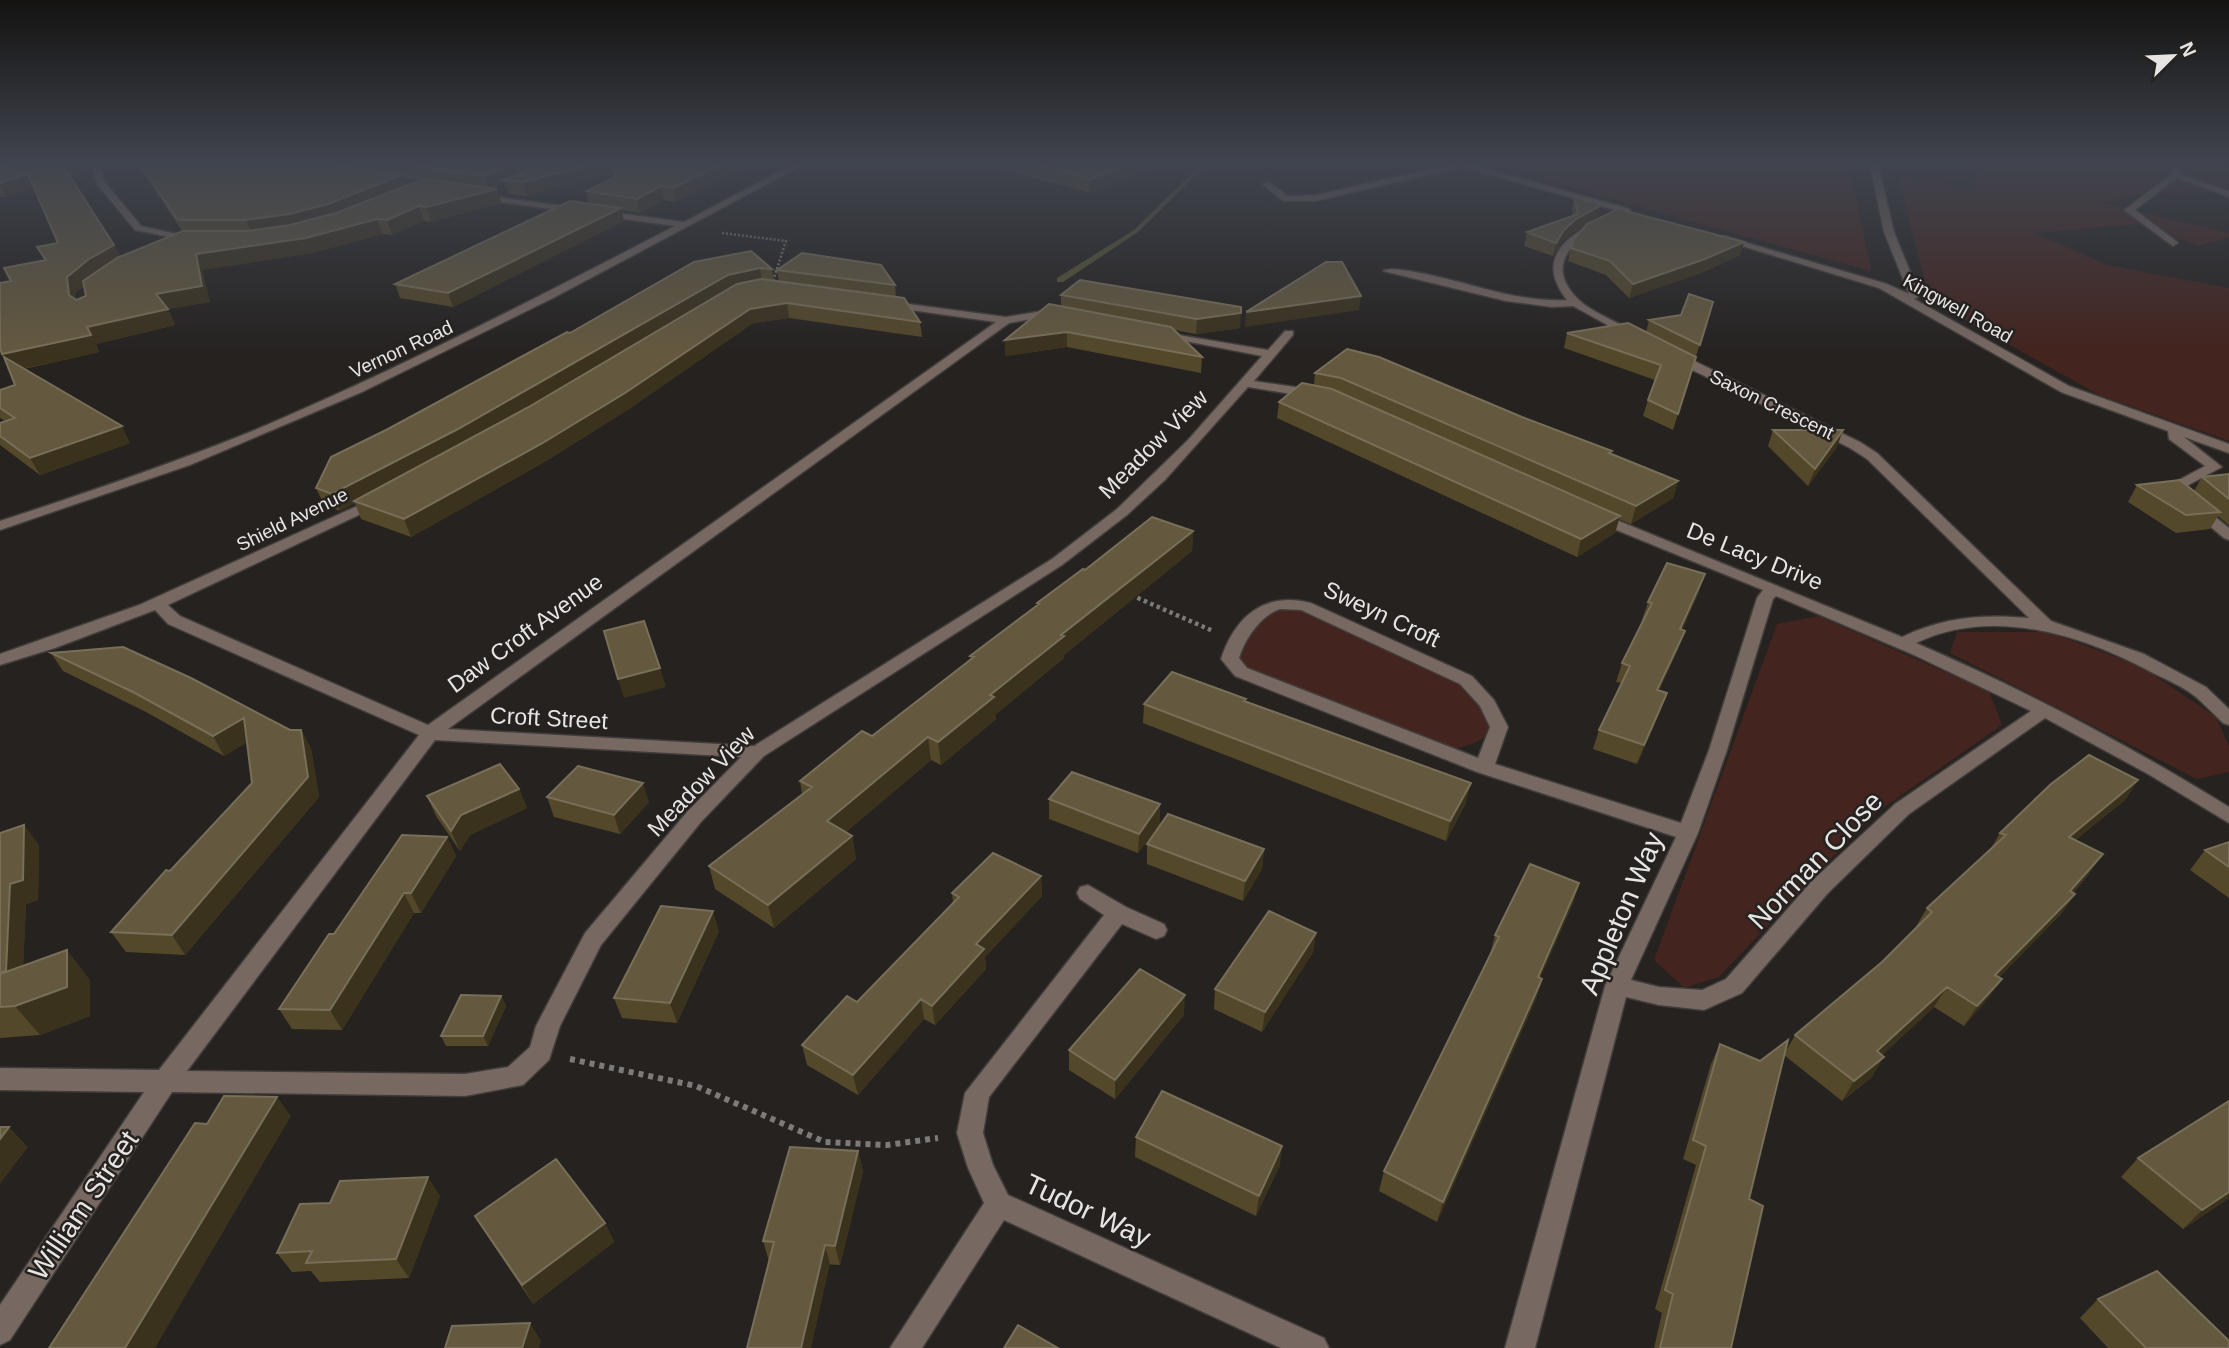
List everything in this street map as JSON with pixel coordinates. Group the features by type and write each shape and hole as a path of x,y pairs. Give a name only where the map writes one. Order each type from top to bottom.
{"street":[{"path":"137,227 188,240 201,240"},
{"name":"Vernon Road","path":"0,526 152,474 291,419 414,364 681,227"},
{"path":"1575,303 1560,284 1558,268 1564,250 1579,233 1595,227"},
{"path":"1886,227 1914,296 1907,298"},
{"path":"2152,227 2173,243"},
{"name":"Kingwell Road","path":"1707,234 1841,272 1907,298 2065,388 2107,406 2176,428 2229,449"},
{"path":"164,250 188,240"},
{"path":"1388,271 1424,275 1528,303 1575,303"},
{"path":"868,301 1006,320 1049,313 1071,317"},
{"name":"Saxon Crescent","path":"1575,303 1651,344 1855,444 1872,456 2045,625"},
{"name":"Daw Croft Avenue","path":"165,1081 430,733 1006,320"},
{"path":"1143,330 1269,354"},
{"name":"Meadow View","path":"0,1079 465,1086 514,1077 540,1053 548,1026 593,939 694,817 757,752 1057,562 1160,477 1289,333"},
{"path":"1246,383 1334,399"},
{"path":"2176,428 2174,436 2215,467 2171,488 2229,535"},
{"name":"Shield Avenue","path":"0,660 102,627 158,604 386,497"},
{"name":"De Lacy Drive","path":"1583,512 1901,644 2043,711 2220,800 2229,816"},
{"name":"Appleton Way","path":"1520,1348 1617,986 1688,833 1718,750 1765,598 1773,590"},
{"name":"Sweyn Croft","path":"1236,641 1268,607 1287,603 1306,606 1466,680 1488,704 1499,727 1484,767"},
{"name":"Croft Street","path":"158,604 174,620 430,733 472,738 757,752"},
{"name":"Saxon Crescent","path":"1901,644 1940,626 1974,621 2045,625 2138,658 2200,691 2229,719"},
{"path":"1236,641 1230,659 1241,672 1484,767 1688,833"},
{"name":"Norman Close","path":"1617,986 1659,996 1704,1000 1734,986 1820,887 1902,809 2043,711"},
{"path":"1088,893 1118,913 1156,930"},
{"name":"Tudor Way","path":"1118,913 977,1093 970,1133 981,1168 999,1204 1314,1348"},
{"name":"William Street","path":"0,1330 165,1081"},
{"path":"905,1348 999,1204"}],"path":[{"path":"711,232 786,241 771,289"},
{"path":"1121,590 1236,641"},
{"path":"540,1053 696,1086 825,1142 887,1145 970,1133"}],"shaded area":[{"path":"1712,227 1862,227 1871,271"},
{"path":"1911,227 2104,227 2034,233 2107,265 2229,288 2229,441 2099,395 1930,300"},
{"path":"2146,227 2204,227 2229,233 2229,237 2199,246"},
{"path":"1287,603 1466,680 1499,727 1472,744 1441,751 1241,672 1232,645 1268,607"},
{"path":"1818,616 1989,691 2002,725 1873,815 1719,977 1684,988 1654,960 1777,624"},
{"path":"1957,632 2048,632 2141,666 2216,717 2229,746 2229,772 2197,779 1950,653"}],"building":[{"path":"51,227 102,227 114,245 89,259 67,277 69,295 76,300 86,296 83,281 117,258 183,231 347,227 306,238 196,254 202,286 156,294 168,309 87,327 91,335 2,354 0,283 11,281 4,268 46,260 37,247 58,243"},
{"path":"515,227 583,227 448,293 395,284"},
{"path":"1541,227 1567,227 1556,243 1527,232"},
{"path":"1584,227 1686,227 1744,242 1633,284 1610,261 1571,248 1574,239"},
{"path":"751,251 772,269 760,268 728,275 458,429 332,494 316,488 331,457 567,332 570,333 694,262"},
{"path":"802,253 881,265 895,285 777,270"},
{"path":"1326,262 1342,262 1361,296 1246,312"},
{"path":"761,279 904,298 920,322 787,303 750,309 625,393 541,444 404,519 354,501 527,408 737,284"},
{"path":"1080,280 1241,307 1241,313 1197,319 1061,295"},
{"path":"1689,294 1713,302 1700,345 1649,320 1681,315"},
{"path":"1049,304 1171,327 1202,357 1067,332 1005,340"},
{"path":"1628,323 1696,357 1678,414 1648,400 1661,365 1567,333"},
{"path":"1347,349 1379,357 1522,417 1612,451 1609,453 1678,481 1636,506 1341,378 1315,373"},
{"path":"4,357 122,426 30,458 0,436 0,423 15,418 0,408 0,390 15,385"},
{"path":"1302,383 1332,389 1620,516 1581,539 1279,402"},
{"path":"1773,430 1843,430 1815,469"},
{"path":"2229,474 2229,499 2202,477"},
{"path":"2180,480 2220,512 2186,515 2137,485"},
{"path":"1152,517 1193,531 1061,635 1064,636 990,695 994,697 938,742 928,737 827,821 852,836 768,905 709,866 812,787 800,781 862,731 872,736 974,657 970,656 1039,604 1037,603 1085,570"},
{"path":"1667,563 1705,574 1680,629 1685,631 1657,690 1667,693 1644,745 1599,730 1630,666 1622,663 1652,603 1648,602"},
{"path":"644,621 660,668 618,679 604,631"},
{"path":"123,647 191,678 290,730 301,730 308,777 172,935 111,932 166,870 170,871 252,783 244,718 213,736 135,693 51,653"},
{"path":"1172,672 1246,699 1244,701 1471,783 1450,821 1144,704"},
{"path":"2089,755 2138,780 2069,837 2103,854 2070,891 2075,894 1995,975 2002,979 1977,1006 1947,987 1877,1051 1884,1057 1854,1081 1795,1035 1882,962 1932,912 1927,908 2006,835 2000,833 2051,784"},
{"path":"500,764 519,789 461,815 451,831 427,796"},
{"path":"578,766 643,783 614,815 547,797"},
{"path":"1072,772 1160,804 1139,834 1049,799"},
{"path":"1168,814 1264,849 1245,881 1147,844"},
{"path":"24,825 23,880 10,884 6,971 0,973 0,833"},
{"path":"402,835 447,837 411,893 404,893 330,1010 279,1009 329,934 334,934"},
{"path":"2229,842 2229,867 2205,850"},
{"path":"993,853 1041,876 976,944 984,949 932,1006 921,999 853,1075 802,1045 847,996 857,1002 959,897 952,893"},
{"path":"1530,864 1579,883 1538,977 1542,979 1443,1202 1384,1171 1499,937 1495,935"},
{"path":"661,906 713,911 670,1003 614,998"},
{"path":"1269,911 1316,933 1265,1012 1215,989"},
{"path":"67,950 67,987 15,1006 0,1007 0,974"},
{"path":"1140,969 1185,995 1115,1080 1069,1050"},
{"path":"461,995 501,996 483,1036 441,1036"},
{"path":"1788,1040 1749,1199 1763,1206 1731,1348 1660,1348 1673,1294 1665,1290 1706,1146 1693,1140 1720,1044 1760,1061"},
{"path":"1162,1091 1282,1146 1259,1196 1136,1137"},
{"path":"224,1096 277,1097 125,1348 49,1348 195,1123 207,1124"},
{"path":"2229,1101 2229,1192 2202,1210 2138,1158"},
{"path":"0,1127 9,1127 0,1139"},
{"path":"790,1147 858,1151 835,1246 825,1245 801,1348 747,1348 774,1242 763,1241"},
{"path":"556,1159 605,1223 522,1285 475,1216"},
{"path":"428,1177 396,1259 306,1263 312,1251 277,1253 300,1204 330,1203 340,1181"},
{"path":"2157,1271 2229,1341 2229,1348 2146,1348 2098,1299"},
{"path":"530,1323 522,1348 445,1348 452,1326"},
{"path":"1018,1325 1058,1348 1004,1348"}],"waterway":[{"path":"1060,280 1140,227"}]}
